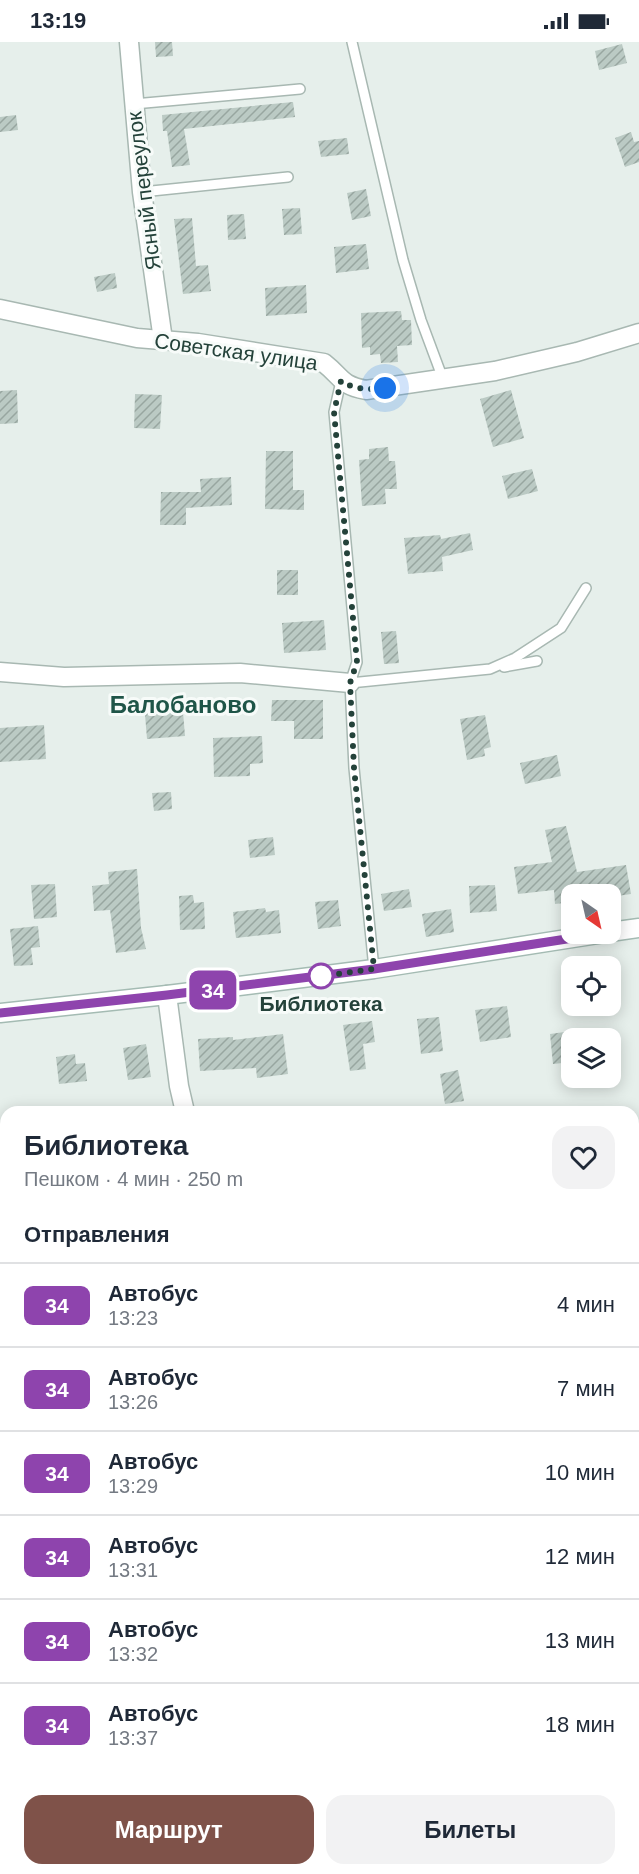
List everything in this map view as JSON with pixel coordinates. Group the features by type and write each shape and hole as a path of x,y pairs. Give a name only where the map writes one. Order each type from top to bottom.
{"street":[{"name":"Ясный переулок","path":"129,42 142,192 163,340"},
{"name":"Советская улица","path":"0,309 137,338 198,343 324,363 335,372 341,381 351,387 366,390 495,371 577,352 639,333"},
{"path":"0,672 64,677 240,673 350,683"},
{"path":"621,930 639,928"},
{"path":"0,1013 374,969 561,940"},
{"path":"167,995 183,1106"}],"lane":[{"path":"352,42 403,260 421,320 443,380"},
{"path":"134,104 300,89"},
{"path":"142,192 288,177"},
{"path":"341,381 334,412 357,662 350,683 354,768 374,969"},
{"path":"490,669 515,658 561,628 586,588"},
{"path":"350,683 490,669 537,661"}],"building":[{"path":"155,42 172,42 173,56 156,57"},
{"path":"622,44 627,63 599,70 595,51"},
{"path":"293,102 295,117 184,129 190,165 172,167 167,131 163,131 162,115"},
{"path":"16,115 18,130 0,132 0,117"},
{"path":"631,132 634,142 639,141 639,162 625,167 615,138"},
{"path":"347,138 349,154 321,157 318,141"},
{"path":"366,189 371,216 352,220 347,193"},
{"path":"300,208 302,234 284,235 282,209"},
{"path":"244,214 246,239 228,240 227,215"},
{"path":"192,218 196,266 208,265 211,291 183,294 174,219"},
{"path":"366,244 369,269 336,273 334,247"},
{"path":"115,273 117,288 97,292 94,277"},
{"path":"306,285 307,313 266,316 265,288"},
{"path":"401,311 402,320 411,320 412,345 397,346 398,362 381,363 380,354 370,355 370,347 362,348 361,313"},
{"path":"17,390 18,423 0,424 0,391"},
{"path":"511,390 524,438 493,447 480,399"},
{"path":"135,394 162,395 160,429 134,428"},
{"path":"388,447 389,461 395,461 397,489 385,489 386,504 362,506 359,460 369,459 369,449"},
{"path":"266,451 293,451 293,490 304,490 304,510 265,509"},
{"path":"532,469 538,491 508,499 502,476"},
{"path":"231,477 232,505 186,508 186,525 160,525 161,492 201,492 200,479"},
{"path":"470,533 473,550 442,557 443,571 408,574 404,538 440,535 441,539"},
{"path":"277,570 298,570 298,595 277,595"},
{"path":"324,620 326,650 284,653 282,623"},
{"path":"396,631 399,663 384,664 381,632"},
{"path":"182,700 185,736 147,739 144,702"},
{"path":"272,700 323,700 323,739 294,739 294,721 271,721"},
{"path":"485,715 491,747 484,749 485,756 467,760 460,719"},
{"path":"44,725 46,759 0,762 0,728"},
{"path":"262,736 263,763 250,764 250,776 214,777 213,738"},
{"path":"557,755 561,776 525,784 520,763"},
{"path":"171,792 172,809 154,811 152,793"},
{"path":"566,826 577,872 626,865 631,894 621,895 621,884 561,884 561,903 555,904 554,890 518,894 514,867 552,862 545,830"},
{"path":"273,837 275,855 250,858 248,840"},
{"path":"137,869 141,928 146,949 116,953 110,910 94,911 92,886 109,884 108,872"},
{"path":"55,884 57,917 34,919 31,885"},
{"path":"495,885 497,911 470,913 469,886"},
{"path":"409,889 412,907 384,911 381,894"},
{"path":"193,895 194,903 204,902 205,929 180,930 179,896"},
{"path":"338,900 341,926 318,929 315,902"},
{"path":"265,908 266,912 279,910 281,933 236,938 233,912"},
{"path":"451,909 454,932 426,937 422,914"},
{"path":"38,926 40,947 31,948 33,965 14,966 10,929"},
{"path":"507,1006 511,1037 480,1042 475,1010"},
{"path":"439,1017 443,1051 421,1054 417,1019"},
{"path":"372,1021 375,1042 363,1044 366,1069 350,1071 343,1025"},
{"path":"561,1032 561,1063 553,1064 550,1034"},
{"path":"283,1034 288,1074 257,1078 256,1068 200,1071 198,1039 233,1037 233,1040"},
{"path":"146,1044 151,1077 128,1080 123,1048"},
{"path":"75,1054 76,1064 85,1063 87,1081 59,1084 56,1057"},
{"path":"458,1070 464,1101 445,1104 440,1074"}],"bus line":[{"name":"34","path":"0,1013 374,969 561,940"}],"place":[{"name":"Библиотека","path":"321,976"}],"district":[{"name":"Балобаново","path":"183,705"}],"route":[{"path":"321,976 314,977 374,969 354,768 350,683 357,662 334,412 341,381 351,387 366,390 385,388"}]}
